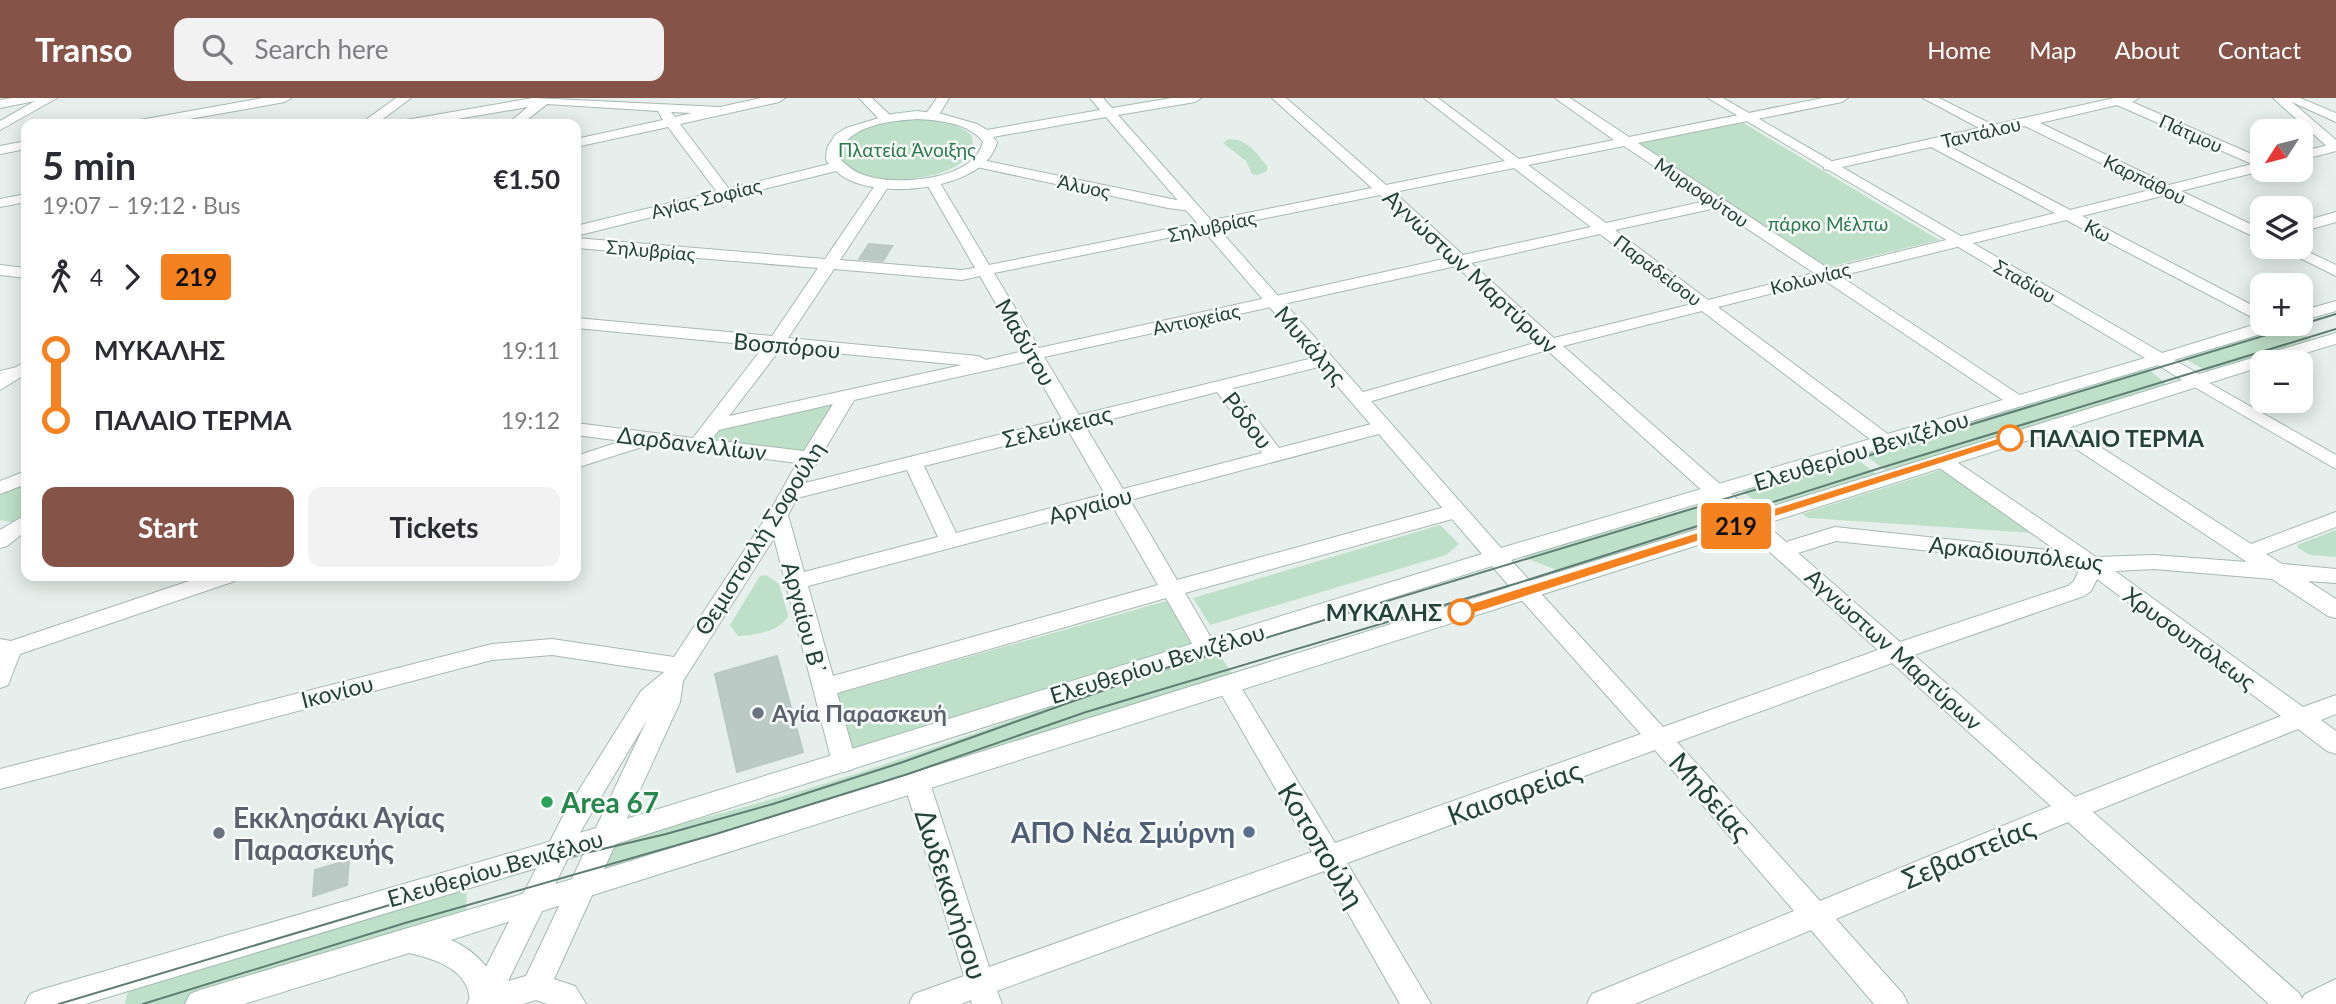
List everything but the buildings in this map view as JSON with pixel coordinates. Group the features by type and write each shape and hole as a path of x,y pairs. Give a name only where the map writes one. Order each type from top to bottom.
{"street":[{"path":"0,104 33,98"},
{"path":"0,126 51,98"},
{"path":"179,119 216,98"},
{"path":"168,119 285,98"},
{"path":"374,119 405,98"},
{"path":"581,142 779,98"},
{"path":"865,98 886,118"},
{"path":"932,115 943,98"},
{"name":"Μυκάλης","path":"1096,98 1526,592"},
{"path":"985,134 988,149 977,163 960,173 932,181 883,184 858,178 837,166 832,154 838,141 855,129 886,118 932,115 964,121 985,134 1195,98"},
{"name":"Αγνώστων Μαρτύρων","path":"1278,98 2290,1004"},
{"name":"Παραδείσου","path":"1430,98 1886,442"},
{"name":"Μυριοφύτου","path":"1561,98 2018,402"},
{"name":"Σταδίου","path":"1714,98 2336,463"},
{"name":"Σηλυβρίας","path":"581,243 962,275 1842,98"},
{"path":"1929,98 1992,130"},
{"name":"Ταντάλου","path":"1829,166 2133,98"},
{"path":"2280,98 2336,147"},
{"path":"2290,98 2336,118"},
{"path":"434,119 545,99 720,111"},
{"path":"520,119 545,99"},
{"name":"Πάτμου","path":"2118,101 2250,159"},
{"path":"661,107 725,193"},
{"name":"Καρπάθου","path":"2027,122 2250,230"},
{"path":"2321,135 2336,136"},
{"name":"Κω","path":"1933,143 2250,311"},
{"path":"0,150 21,146"},
{"path":"2314,153 2336,147"},
{"name":"Άλυος","path":"977,163 1191,207"},
{"name":"Αγίας Σοφίας","path":"581,230 837,166"},
{"name":"Κολωνίας","path":"1359,399 1550,344 2250,168"},
{"name":"Μαδύτου","path":"932,181 1206,648"},
{"path":"699,443 775,344 883,184"},
{"path":"0,203 21,199"},
{"name":"Αντιοχείας","path":"714,425 1719,203"},
{"path":"2313,224 2336,217"},
{"path":"2311,259 2336,271"},
{"path":"0,270 21,272"},
{"path":"2313,313 2336,306"},
{"name":"Βοσπόρου","path":"581,324 998,363"},
{"name":"Ελευθερίου Βενιζέλου","path":"40,1004 603,837 1496,557 2250,332"},
{"name":"Ελευθερίου Βενιζέλου","path":"208,1002 404,940 579,890 2336,338"},
{"name":"Σελεύκειας","path":"790,493 1325,360"},
{"path":"0,370 21,370"},
{"path":"0,376 21,371"},
{"path":"0,385 21,372"},
{"name":"Ρόδου","path":"1221,385 1275,456"},
{"name":"Θεμιστοκλή Σοφούλη","path":"483,1002 559,849 649,698 675,673 778,515 847,397"},
{"path":"2053,425 2336,610"},
{"name":"Αργαίου","path":"796,582 1383,427"},
{"name":"Δαρδανελλίων","path":"581,430 809,458"},
{"path":"581,460 656,437"},
{"name":"Χρυσουπόλεως","path":"1941,460 2092,565 2336,744"},
{"path":"913,462 950,541"},
{"path":"0,488 21,479"},
{"path":"824,688 1456,511"},
{"name":"Αργαίου Β᾽","path":"778,515 844,762"},
{"path":"2249,553 2336,519"},
{"path":"0,520 21,524"},
{"path":"0,541 21,527"},
{"name":"Αρκαδιουπόλεως","path":"1783,550 1835,534 2046,556 2092,565 2154,562 2336,576"},
{"name":"Καισαρείας","path":"924,1004 984,993 1330,859 1897,652 2076,590 2083,586 2092,565"},
{"path":"0,679 6,648 212,581"},
{"name":"Μηδείας","path":"1526,592 1660,739 1893,1004"},
{"name":"Ικονίου","path":"0,779 492,652 552,647 675,673"},
{"name":"Θεμιστοκλή Σοφούλη","path":"536,987 603,837 668,702 675,673"},
{"name":"Κοτοπούλη","path":"1228,685 1416,1004"},
{"name":"Σεβαστείας","path":"1602,1004 2072,809 2336,704"},
{"name":"Δωδεκανήσου","path":"917,783 984,993"},
{"path":"404,940 437,945 460,960 476,974 483,986 483,1002 536,987 565,996 571,1004"},
{"path":"2315,1004 2336,993"}],"green space":[{"name":"Πλατεία Άνοιξης","path":"916,119 945,122 959,127 971,135 971,151 960,163 942,172 918,178 893,179 870,176 851,168 840,155 850,137 870,126"},
{"name":"πάρκο Μέλπω","path":"1740,121 1939,240 1820,269 1632,143"},
{"path":"1228,139 1251,147 1267,166 1267,171 1258,175 1252,174 1246,161 1223,143"},
{"path":"2254,336 2306,336 2315,341 2286,350 2250,350 2250,361 2211,373 2183,358"},
{"path":"2147,368 2170,387 1889,473 1864,454"},
{"path":"847,396 809,458 699,443 714,425"},
{"path":"1853,456 1879,476 1769,513 1741,490"},
{"path":"1944,469 2033,533 1809,518 1802,514"},
{"path":"21,479 21,524 0,520 0,488"},
{"path":"1697,506 1716,525 1565,573 1523,557"},
{"path":"1440,525 1459,544 1446,555 1210,625 1193,598"},
{"path":"2336,530 2336,557 2310,555 2298,548 2297,545"},
{"path":"766,575 779,584 788,616 773,629 738,636 730,625 760,576"},
{"path":"1166,601 1196,644 851,754 837,694"},
{"path":"1217,650 1236,680 599,879 612,842 619,839 831,782"},
{"path":"467,879 466,920 186,1004 125,1004 130,981"}],"tram line":[{"path":"59,1004 480,878 666,834 773,804 903,762 1166,668 2336,314"},
{"path":"143,1004 405,923 716,834 908,774 1086,712 1518,583 1877,469 2336,329"}],"bus line":[{"name":"219","path":"1461,612 2010,438"}],"place":[{"name":"ΠΑΛΑΙΟ ΤΕΡΜΑ","path":"2010,438"},
{"name":"ΜΥΚΑΛΗΣ","path":"1461,612"},
{"name":"Αγία Παρασκευή","path":"758,713"},
{"name":"Area 67","path":"547,802"},
{"name":"ΑΠΟ Νέα Σμύρνη","path":"1249,832"},
{"name":"Εκκλησάκι Αγίας Παρασκευής","path":"219,833"}]}
